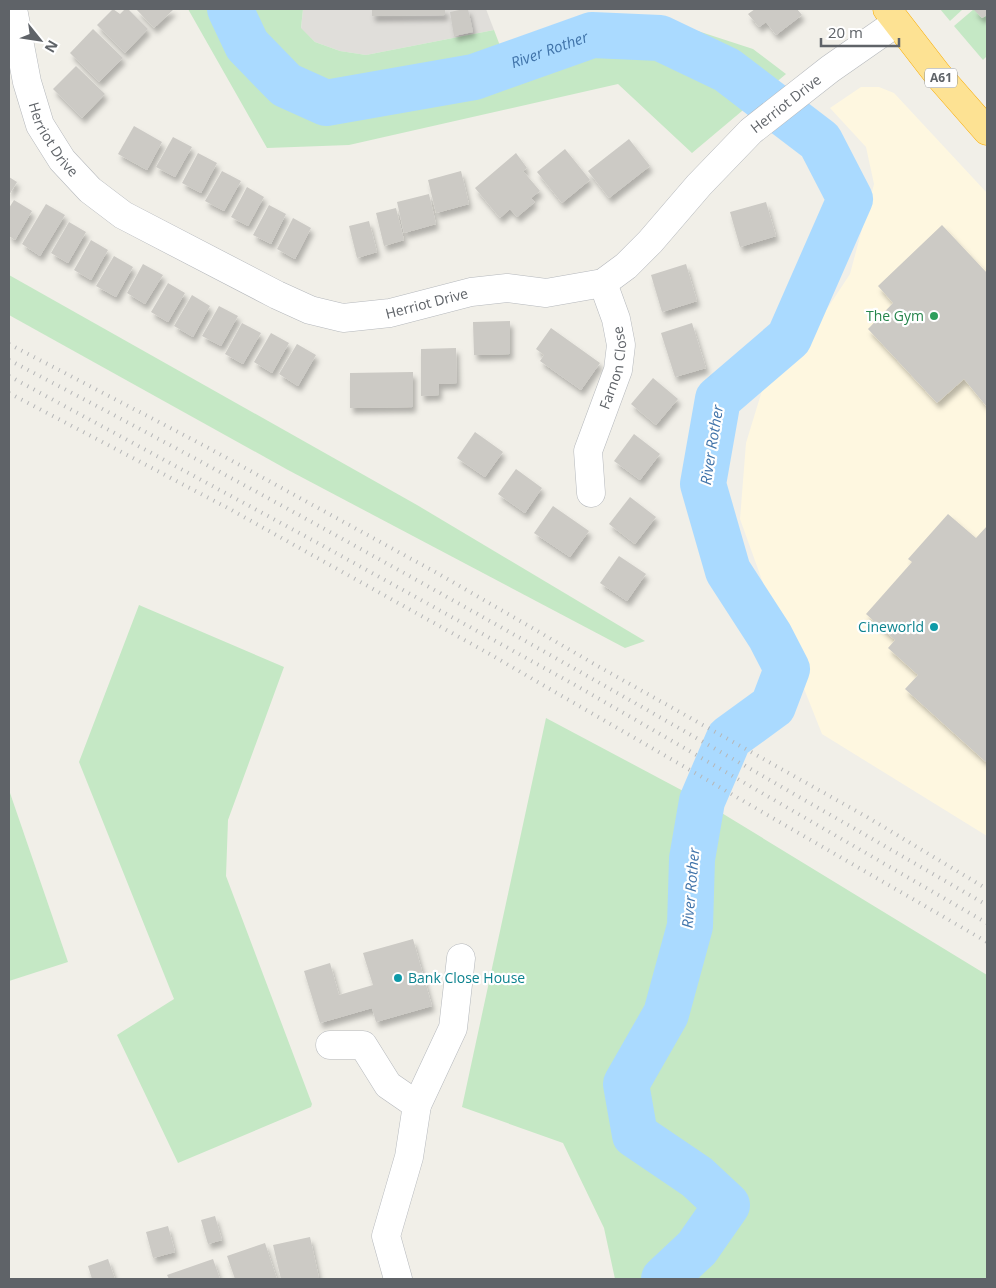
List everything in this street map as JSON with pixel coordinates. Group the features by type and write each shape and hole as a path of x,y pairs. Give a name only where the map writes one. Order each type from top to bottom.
{"highway":[{"name":"A61","path":"892,16 987,131"}],"street":[{"name":"Herriot Drive","path":"13,9 18,83 40,125 62,160 90,190 123,215 310,310 343,318 359,318 390,313 471,292 508,288 546,293 603,283 626,266 650,242 699,185 751,131 892,16"},
{"name":"Farnon Close","path":"591,493 577,449 618,370 621,345 616,319 603,283"},
{"path":"398,1279 386,1236 409,1157 417,1105 453,1028 461,958"},
{"path":"330,1045 363,1045 388,1085 417,1105"}],"shaded area":[{"path":"303,9 486,9 494,30 366,55 340,51 315,42 301,29"},
{"path":"861,87 879,87 894,93 987,193 987,836 822,734 772,608 740,519 746,443 764,384 788,368 850,274 874,184 866,147 830,108"}],"green space":[{"path":"188,9 303,9 301,28 315,42 340,51 366,55 494,30 502,51 598,19 664,20 753,49 786,74 692,153 618,84 349,145 267,148"},
{"path":"940,9 963,9 950,21"},
{"path":"974,9 982,18 987,15 987,56 983,60 954,26"},
{"path":"9,275 417,505 645,641 625,648 288,470 9,315"},
{"path":"139,605 284,667 228,820 226,876 312,1104 311,1107 178,1163 117,1035 174,999 79,762"},
{"path":"546,718 702,801 987,975 987,1279 615,1279 604,1228 563,1143 462,1107"},
{"path":"9,790 68,962 9,981"}],"building":[{"path":"113,9 120,14 125,9 128,9 148,29 125,53 97,25"},
{"path":"136,9 174,9 154,28"},
{"path":"372,9 445,9 445,15 372,16"},
{"path":"468,9 473,32 454,36 450,12"},
{"path":"755,9 797,9 802,15 776,35 766,22 759,27 748,14"},
{"path":"973,9 987,9 987,15 982,18"},
{"path":"93,29 123,58 99,82 70,53"},
{"path":"76,66 105,94 82,118 53,89"},
{"path":"134,126 162,142 147,170 118,154"},
{"path":"173,137 192,147 175,177 156,167"},
{"path":"629,139 650,166 609,198 588,171"},
{"path":"565,149 590,180 562,203 537,172"},
{"path":"198,153 217,163 201,193 182,183"},
{"path":"516,153 527,168 523,171 540,191 531,198 535,202 517,217 510,209 500,218 475,188"},
{"path":"222,171 241,181 224,211 205,201"},
{"path":"461,171 469,204 436,213 428,180"},
{"path":"9,177 17,182 9,195"},
{"path":"247,187 264,197 248,226 231,217"},
{"path":"429,194 436,224 404,233 397,202"},
{"path":"14,200 32,211 15,240 9,236 9,208"},
{"path":"766,202 776,236 740,247 730,212"},
{"path":"46,204 65,215 40,256 22,244"},
{"path":"269,205 286,214 271,244 253,235"},
{"path":"396,208 404,240 384,246 376,213"},
{"path":"293,218 311,228 295,259 277,249"},
{"path":"369,221 377,252 357,258 349,226"},
{"path":"69,222 86,232 68,263 51,253"},
{"name":"The Gym","path":"942,225 987,273 987,407 964,379 937,403 868,329 893,303 878,286"},
{"path":"91,240 108,250 91,280 74,270"},
{"path":"114,256 133,267 116,297 96,286"},
{"path":"143,264 163,275 145,304 127,293"},
{"path":"686,264 697,301 662,312 651,275"},
{"path":"168,283 185,293 168,322 151,312"},
{"path":"192,295 210,306 193,337 174,326"},
{"path":"219,306 238,316 221,346 202,336"},
{"path":"510,321 510,354 474,355 473,322"},
{"path":"242,323 261,333 243,364 225,354"},
{"path":"692,323 706,368 675,377 661,333"},
{"path":"551,328 600,363 581,390 540,361 544,355 536,349"},
{"path":"271,333 289,343 272,373 254,362"},
{"path":"297,344 316,355 298,386 279,374"},
{"path":"456,348 457,383 439,384 439,395 421,396 421,349"},
{"path":"413,372 413,407 350,408 350,373"},
{"path":"653,378 678,399 656,425 631,404"},
{"path":"475,432 503,452 485,477 457,458"},
{"path":"634,434 660,454 640,480 614,461"},
{"path":"516,469 542,488 525,513 498,494"},
{"path":"630,497 656,517 635,544 609,524"},
{"path":"553,506 589,531 570,557 534,533"},
{"name":"Cineworld","path":"948,514 976,538 987,526 987,763 905,689 918,675 888,648 895,640 866,614 912,562 908,559"},
{"path":"619,556 646,574 627,601 600,583"},
{"name":"Bank Close House","path":"413,939 432,1006 376,1022 372,1008 320,1023 304,971 330,963 339,995 373,985 363,953"},
{"path":"215,1216 222,1240 208,1244 201,1220"},
{"path":"168,1226 175,1252 153,1258 146,1232"},
{"path":"310,1237 319,1278 281,1279 273,1245"},
{"path":"265,1243 277,1279 235,1279 227,1256"},
{"path":"108,1259 115,1279 92,1279 88,1266"},
{"path":"213,1259 220,1279 169,1279 167,1275"}],"waterway":[{"name":"River Rother","path":"230,9 247,45 286,85 326,103 474,77 592,35 660,38 727,70 820,141 850,199 789,338 718,399 703,484 728,571 770,636 787,669 773,706 729,738 702,801 692,859 690,926 666,1014 626,1084 635,1135 697,1177 727,1205 697,1248 664,1279"}],"railway":[{"path":"9,344 203,445 437,573 603,669 867,817 987,889"},
{"path":"9,360 379,559 623,696 987,905"},
{"path":"9,376 575,685 987,923"},
{"path":"9,393 226,507 486,652 987,942"}],"place":[{"name":"The Gym","path":"934,316"},
{"name":"Cineworld","path":"934,627"},
{"name":"Bank Close House","path":"398,978"}]}
